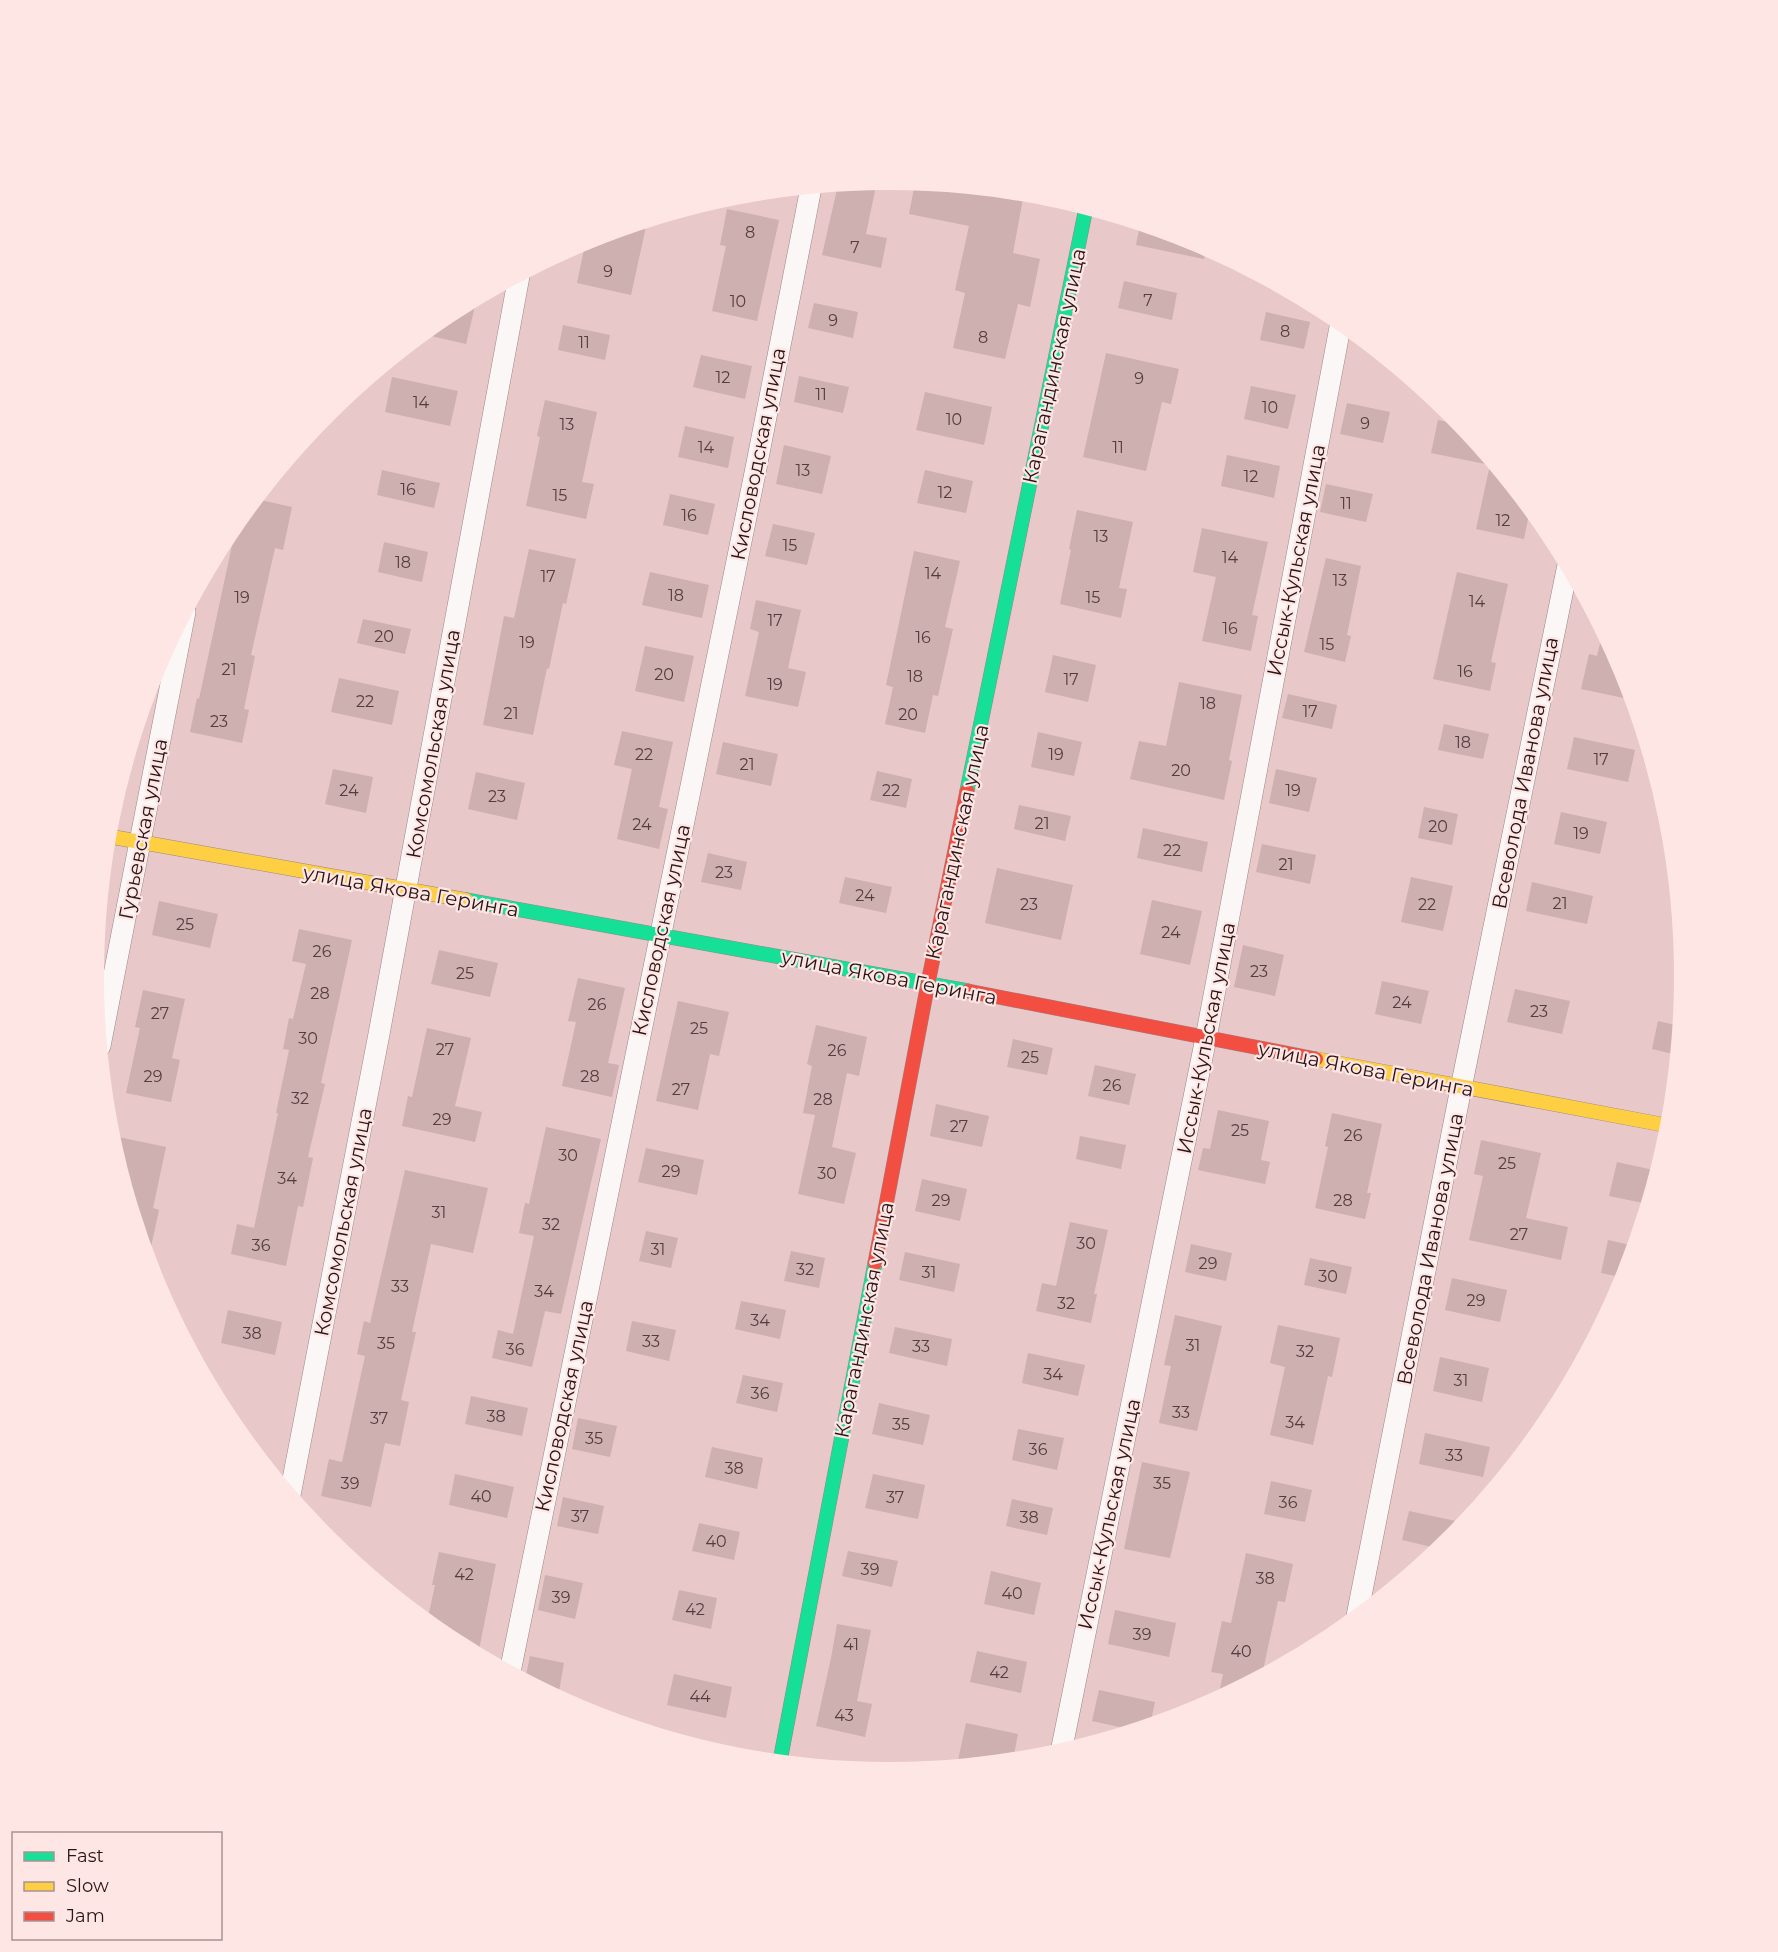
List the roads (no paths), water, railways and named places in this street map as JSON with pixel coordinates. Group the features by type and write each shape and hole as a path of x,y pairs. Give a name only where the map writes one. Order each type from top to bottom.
{"street":[{"name":"Кисловодская улица","path":"512,1664 810,195"},
{"name":"Карагандинская улица","path":"781,1754 928,983 1085,215"},
{"name":"Комсомольская улица","path":"292,1486 406,890 517,285"},
{"name":"Иссык-Кульская улица","path":"1063,1741 1206,1038 1339,333"},
{"name":"Всеволода Иванова улица","path":"1360,1604 1461,1088 1565,577"},
{"name":"Гурьевская улица","path":"105,1022 180,640"},
{"name":"улица Якова Геринга","path":"116,838 928,983 1461,1088 1660,1124"}]}
